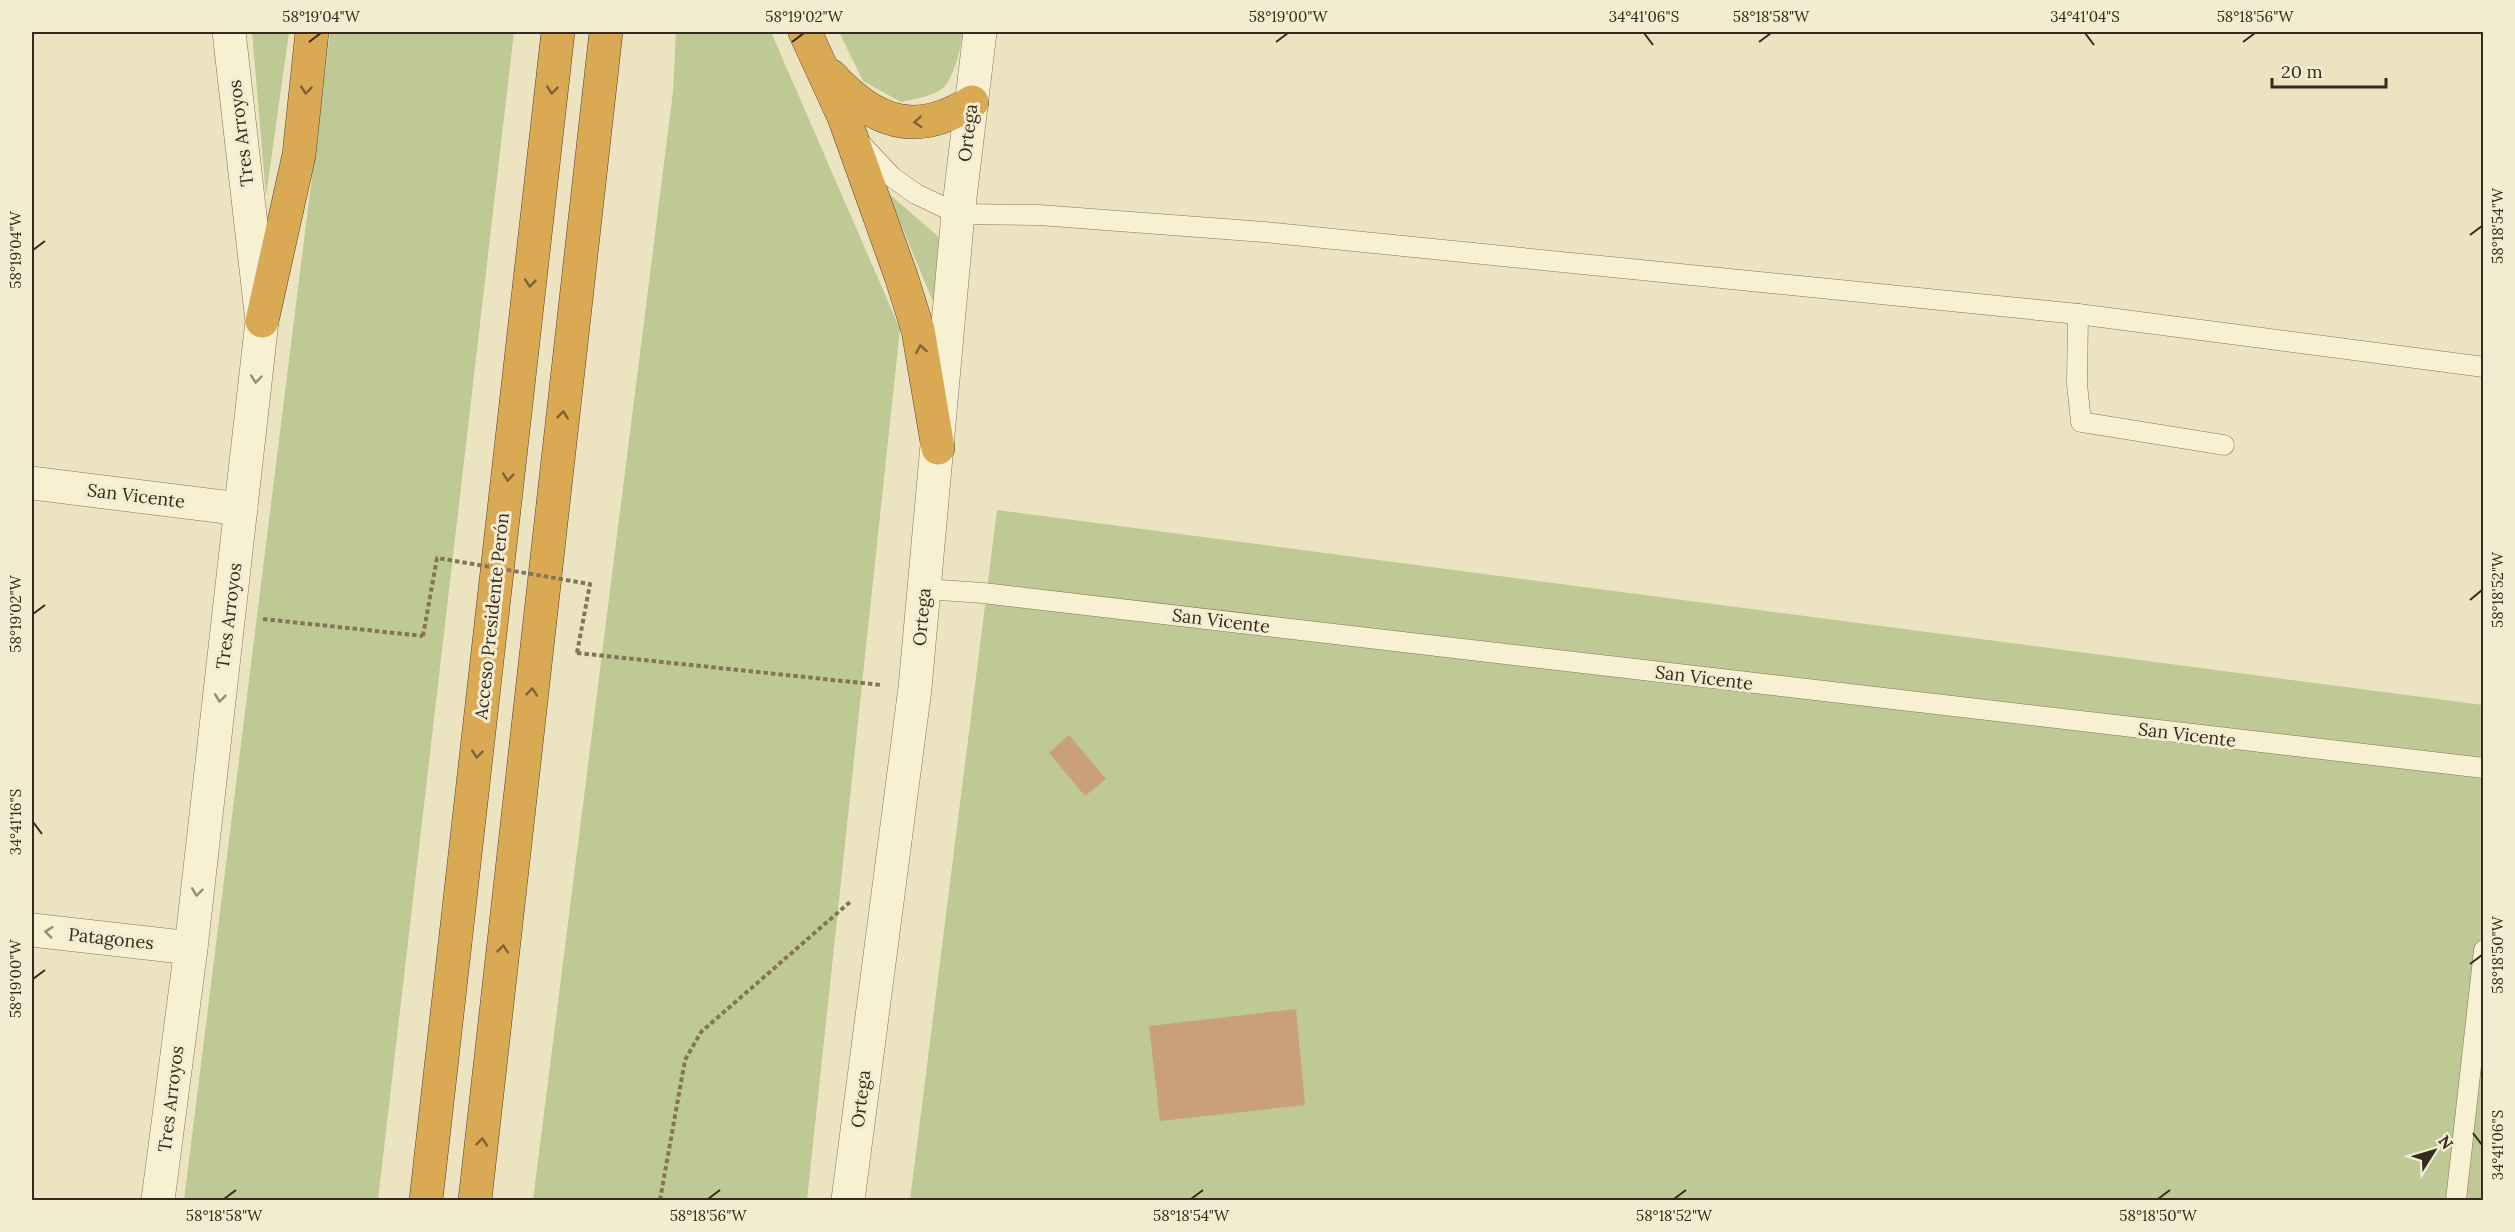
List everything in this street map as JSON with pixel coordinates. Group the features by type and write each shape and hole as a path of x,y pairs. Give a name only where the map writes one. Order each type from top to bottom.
{"highway":[{"path":"262,321 300,155 312,32"},
{"name":"Acceso Presidente Perón","path":"426,1200 558,32"},
{"path":"475,1200 606,32"},
{"path":"805,32 844,117 901,276 918,330 938,448"},
{"path":"822,66 845,91 865,108 889,119 910,124 933,121 952,115 972,102"}],"street":[{"name":"Tres Arroyos","path":"158,1200 191,948 262,321 229,32"},
{"name":"Ortega","path":"848,1200 915,688 958,213 981,32"},
{"name":"San Vicente","path":"32,483 242,508"},
{"name":"Patagones","path":"32,930 191,948"}],"lane":[{"path":"844,117 860,143 892,177 916,194 958,213 1040,215 1264,232 2078,314 2484,366"},
{"path":"2078,314 2077,384 2081,422 2224,445"},
{"name":"San Vicente","path":"925,589 983,592 2484,768"},
{"path":"2456,1200 2484,950"}],"path":[{"path":"229,615 423,636 437,558 590,584 577,653 915,688"},
{"path":"660,1200 685,1060 701,1032 891,865"}],"green space":[{"path":"252,32 289,32 266,196"},
{"path":"330,32 514,32 378,1200 184,1200"},
{"path":"676,32 771,32 900,329 807,1200 533,1200 673,92"},
{"path":"839,32 963,32 956,62 950,78 942,89 901,102 863,81"},
{"path":"888,193 940,238 934,304"},
{"path":"997,510 2483,705 2483,1200 910,1200"}],"building":[{"path":"1069,735 1106,779 1085,796 1049,753"},
{"path":"1296,1009 1305,1105 1160,1121 1149,1026"}]}
